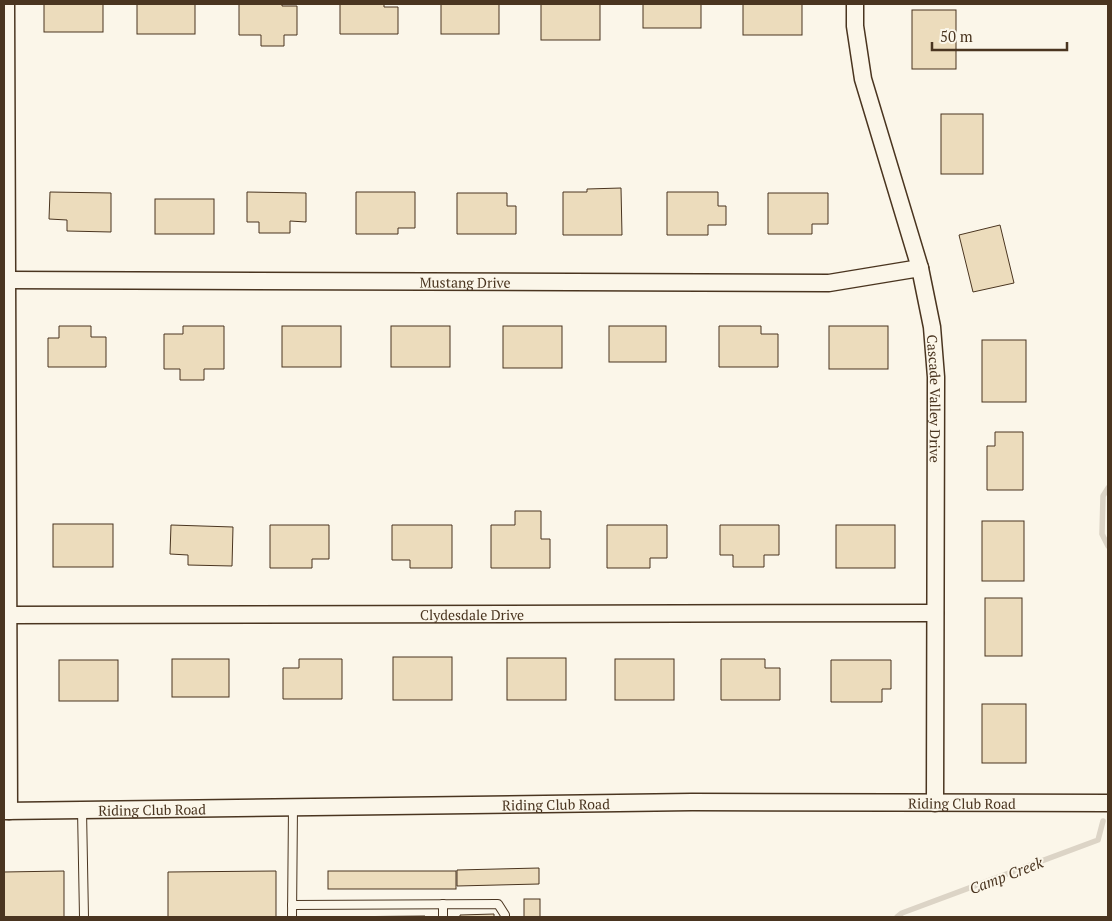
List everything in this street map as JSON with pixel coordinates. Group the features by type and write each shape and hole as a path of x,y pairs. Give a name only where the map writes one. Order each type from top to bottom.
{"street":[{"path":"6,4 8,615 6,811"},
{"name":"Cascade Valley Drive","path":"855,4 855,26 863,79 920,268 932,327 936,378 935,804"},
{"name":"Mustang Drive","path":"7,280 829,283 920,268"},
{"name":"Clydesdale Drive","path":"8,615 935,614"},
{"name":"Riding Club Road","path":"6,811 692,802 1108,803"}],"lane":[{"path":"292,807 292,917"},
{"path":"82,810 84,917"},
{"path":"443,904 443,917"},
{"path":"292,905 498,904 505,917"}],"building":[{"path":"44,4 103,4 103,32 44,32"},
{"path":"137,4 195,4 195,34 137,34"},
{"path":"239,4 297,6 297,35 284,35 284,46 261,46 261,35 239,35"},
{"path":"340,4 384,4 384,7 398,7 398,34 340,34"},
{"path":"441,4 499,4 499,34 441,34"},
{"path":"541,4 600,4 600,40 541,40"},
{"path":"643,4 701,4 701,28 643,28"},
{"path":"743,4 802,4 802,35 743,35"},
{"path":"912,10 956,10 956,69 912,69"},
{"path":"941,114 983,114 983,174 941,174"},
{"path":"621,188 622,235 563,235 563,192 587,192 587,189"},
{"path":"50,192 111,193 111,232 67,231 67,220 49,219"},
{"path":"247,192 306,193 306,222 290,221 290,233 259,233 259,222 247,222"},
{"path":"356,192 415,192 415,228 398,228 398,234 356,234"},
{"path":"667,192 718,192 718,206 726,206 726,225 708,225 708,235 667,235"},
{"path":"457,193 507,193 507,206 516,206 516,234 457,234"},
{"path":"768,193 828,193 828,224 812,224 812,234 768,234"},
{"path":"155,199 214,199 214,234 155,234"},
{"path":"1000,225 1014,283 973,292 959,235"},
{"path":"59,326 91,326 91,337 106,337 106,367 48,367 48,338 59,338"},
{"path":"183,326 224,326 224,369 204,369 204,380 180,380 180,369 164,369 164,334 183,334"},
{"path":"282,326 341,326 341,367 282,367"},
{"path":"391,326 450,326 450,367 391,367"},
{"path":"503,326 562,326 562,368 503,368"},
{"path":"609,326 666,326 666,362 609,362"},
{"path":"719,326 761,326 761,334 778,334 778,367 719,367"},
{"path":"829,326 888,326 888,369 829,369"},
{"path":"982,340 1026,340 1026,402 982,402"},
{"path":"995,432 1023,432 1023,490 987,490 987,446 995,446"},
{"path":"515,511 541,511 541,539 550,539 550,568 491,568 491,525 515,525"},
{"path":"982,521 1024,521 1024,581 982,581"},
{"path":"53,524 113,524 113,567 53,567"},
{"path":"171,525 233,527 232,566 188,565 188,555 170,554"},
{"path":"270,525 329,525 329,559 312,559 312,568 270,568"},
{"path":"392,525 452,525 452,568 410,568 410,560 392,560"},
{"path":"607,525 667,525 667,558 650,558 650,568 607,568"},
{"path":"720,525 779,525 779,555 764,555 764,567 733,567 733,555 720,555"},
{"path":"836,525 895,525 895,568 836,568"},
{"path":"985,598 1022,598 1022,656 985,656"},
{"path":"393,657 452,657 452,700 393,700"},
{"path":"507,658 566,658 566,700 507,700"},
{"path":"172,659 229,659 229,697 172,697"},
{"path":"299,659 342,659 342,699 283,699 283,668 299,668"},
{"path":"615,659 674,659 674,700 615,700"},
{"path":"721,659 765,659 765,668 780,668 780,700 721,700"},
{"path":"59,660 118,660 118,701 59,701"},
{"path":"831,660 891,660 891,689 882,689 882,702 831,702"},
{"path":"982,704 1026,704 1026,763 982,763"},
{"path":"539,868 539,884 457,886 457,870"},
{"path":"64,871 64,917 4,917 4,872"},
{"path":"276,871 276,917 168,917 168,872"},
{"path":"328,871 456,871 456,889 328,889"},
{"path":"524,899 540,899 540,917 524,917"},
{"path":"494,914 494,917 460,917 460,915"},
{"path":"425,916 425,917 325,917"}],"waterway":[{"name":"Camp Creek","path":"1108,488 1103,496 1102,534 1108,546"},
{"name":"Camp Creek","path":"897,917 902,913 1098,840 1103,821"}]}
